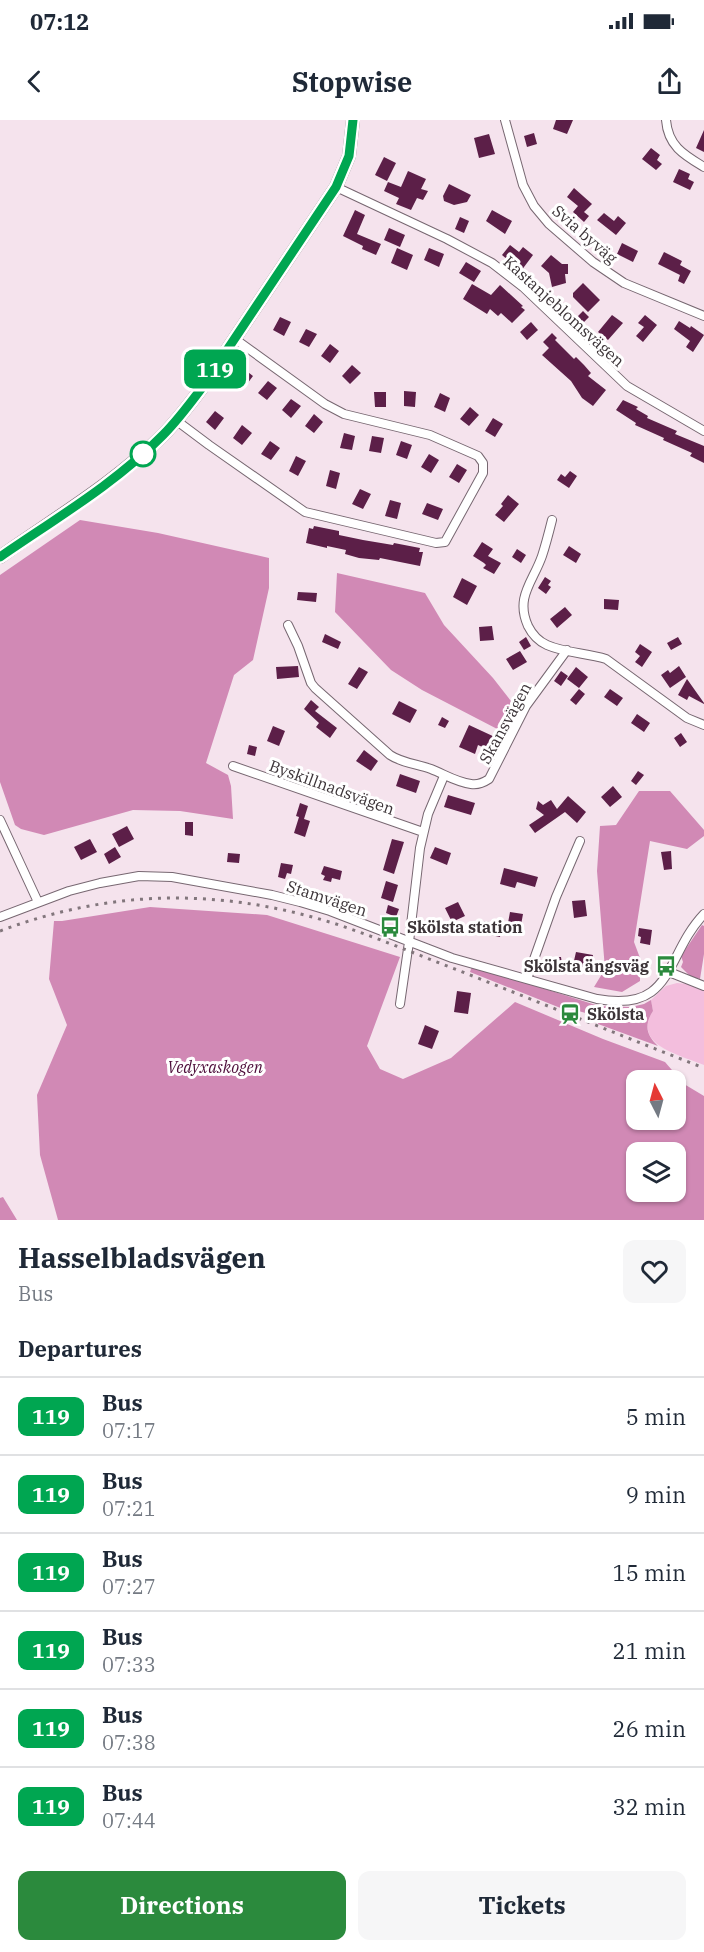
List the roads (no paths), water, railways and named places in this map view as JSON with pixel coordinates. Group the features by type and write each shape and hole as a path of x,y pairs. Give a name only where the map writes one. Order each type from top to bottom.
{"street":[{"path":"0,557 108,482 140,457 177,421 235,339 336,187 349,156 353,120"},
{"name":"Svia byväg","path":"505,120 523,185 534,206 549,224 593,262 624,283 704,316"},
{"path":"666,120 673,144 680,153 704,167"},
{"name":"Kastanjeblomsvägen","path":"336,187 447,239 492,263 523,287 627,386 704,431"},
{"path":"177,421 306,512 436,543 445,542 483,473 483,463 478,456 430,435 344,414 325,404 235,339"},
{"path":"552,520 541,557 521,606 530,630 537,639 553,648 606,659 687,718 704,725"},
{"name":"Skansvägen","path":"288,626 311,683 390,755 397,760 475,784 489,779 526,706 567,650"},
{"name":"Byskillnadsvägen","path":"233,766 423,832"},
{"path":"400,1004 423,832 444,776"},
{"path":"0,820 38,902"},
{"path":"527,979 556,897 580,841"},
{"name":"Stamvägen","path":"0,917 38,902 108,881 138,876 172,877 300,902 330,911 452,958 597,999 622,1003 646,996 659,986 669,972 686,938 704,914"},
{"path":"669,972 704,986"}],"railway":[{"path":"0,931 83,907 166,898 207,899 291,912 333,923 381,940 704,1068"}],"place":[{"name":"Skölsta station","path":"390,927"},
{"name":"Skölsta ängsväg","path":"666,966"},
{"name":"Skölsta","path":"570,1014"}],"park label":[{"name":"Vedyxaskogen","path":"215,1067"}]}
